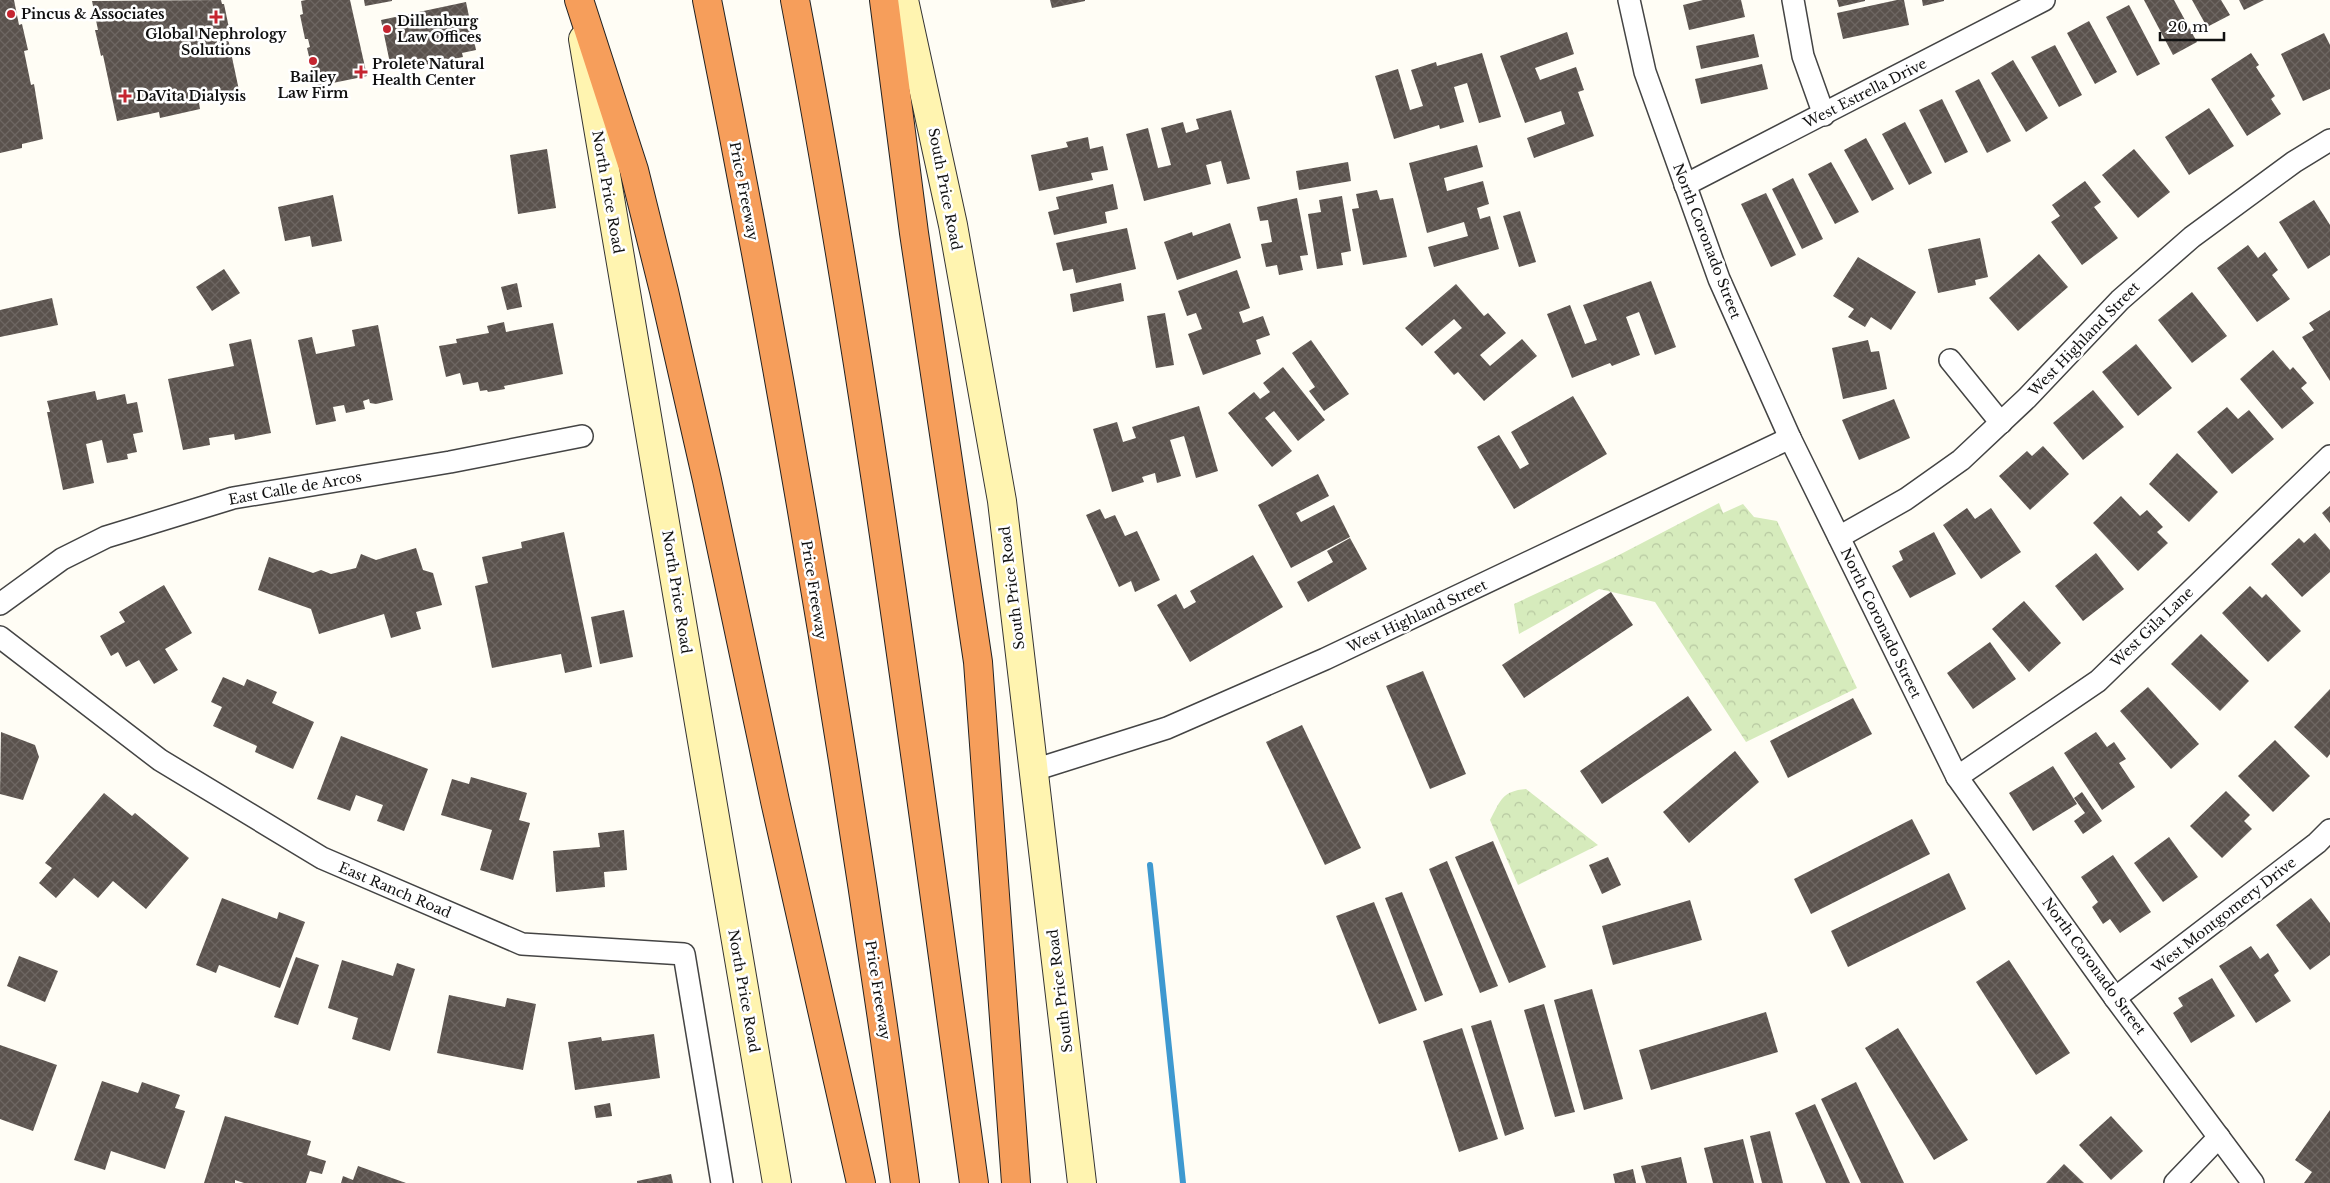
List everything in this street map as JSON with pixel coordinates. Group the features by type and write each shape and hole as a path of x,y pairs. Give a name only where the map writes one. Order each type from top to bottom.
{"highway":[{"path":"578,0 634,170 664,290 707,480 777,810 861,1183"},
{"name":"Price Freeway","path":"707,0 794,468 855,840 905,1183"},
{"path":"794,0 814,100 871,453 921,786 974,1183"},
{"path":"884,0 914,233 978,662 1016,1183"}],"main road":[{"name":"North Price Road","path":"578,0 605,177 777,1183"},
{"name":"South Price Road","path":"904,0 953,225 993,444 1034,770 1082,1183"}],"street":[{"name":"North Coronado Street","path":"1628,0 1645,72 1719,279 1790,438 1957,777 2115,998 2253,1183"},
{"path":"1793,0 1803,56 1824,115"},
{"name":"West Estrella Drive","path":"1685,184 1824,115 2044,0"},
{"name":"West Highland Street","path":"1839,537 1906,500 1961,460 2027,398 2120,300 2192,237 2294,162 2330,140"},
{"path":"1950,360 2001,423"},
{"name":"East Calle de Arcos","path":"0,604 62,559 106,537 233,498 457,461 582,436"},
{"name":"West Highland Street","path":"1034,770 1167,728 1325,659 1790,438"},
{"name":"West Gila Lane","path":"1957,777 2098,681 2330,456"},
{"name":"East Ranch Road","path":"0,637 160,760 322,858 522,944 684,954 722,1183"},
{"name":"West Montgomery Drive","path":"2115,998 2317,843 2330,830"},
{"path":"2175,1183 2220,1137"}],"green space":[{"path":"1719,503 1723,513 1743,504 1754,517 1777,521 1857,688 1746,742 1655,602 1599,589 1519,634 1514,604 1617,556"},
{"path":"1526,789 1598,845 1518,885 1490,820 1507,794"}],"building":[{"path":"0,0 14,0 19,25 22,24 28,50 24,51 31,85 34,84 43,139 22,144 22,148 0,153"},
{"path":"221,0 222,4 224,4 229,28 226,29 240,95 199,103 200,109 160,118 159,112 117,121 103,55 101,56 95,30 98,30 92,1"},
{"path":"350,0 367,76 318,86 307,48 310,47 308,39 305,39 300,15 303,14 301,1"},
{"path":"364,0 392,0 392,1 365,6"},
{"path":"1050,0 1085,0 1085,1 1052,8"},
{"path":"1703,0 1741,0 1745,17 1689,30 1683,5"},
{"path":"1837,0 1865,0 1865,1 1839,7"},
{"path":"1904,0 1909,25 1843,39 1837,13"},
{"path":"1922,0 1944,0 1944,1 1923,6"},
{"path":"2144,0 2174,0 2197,42 2173,55"},
{"path":"2192,0 2221,0 2230,15 2207,27"},
{"path":"2239,0 2264,0 2244,10"},
{"path":"466,2 476,50 462,53 463,57 439,62 438,59 428,61 429,64 404,69 403,66 391,68 381,20"},
{"path":"2129,5 2160,64 2137,76 2106,17"},
{"path":"2089,21 2117,72 2095,84 2067,33"},
{"path":"1567,32 1574,54 1535,68 1540,80 1576,67 1584,90 1578,92 1594,136 1534,158 1527,138 1565,124 1561,111 1525,123 1500,56"},
{"path":"2324,33 2330,45 2330,89 2303,101 2281,54"},
{"path":"1754,34 1759,57 1701,69 1696,46"},
{"path":"2055,45 2082,95 2059,107 2031,57"},
{"path":"1482,53 1501,117 1479,123 1467,83 1454,87 1464,122 1440,129 1439,125 1394,139 1375,76 1398,69 1410,110 1423,106 1411,70 1436,62 1437,66"},
{"path":"2251,53 2259,65 2256,67 2275,96 2271,99 2281,114 2247,136 2211,79"},
{"path":"2013,60 2048,118 2026,132 1991,73"},
{"path":"1762,64 1768,89 1701,104 1695,79"},
{"path":"1979,79 2011,141 1987,153 1955,91"},
{"path":"1942,99 1968,152 1945,163 1919,110"},
{"path":"2209,108 2234,146 2189,175 2165,137"},
{"path":"1231,110 1250,179 1227,184 1221,161 1206,165 1211,184 1144,201 1126,134 1148,128 1158,168 1171,165 1161,128 1183,122 1186,133 1199,129 1196,119"},
{"path":"1905,122 1932,173 1909,185 1882,134"},
{"path":"1088,137 1090,149 1103,146 1108,170 1091,173 1093,180 1039,191 1031,155 1068,147 1066,142"},
{"path":"1866,138 1894,189 1872,201 1844,150"},
{"path":"1477,145 1483,167 1444,178 1447,191 1483,181 1489,204 1477,208 1480,219 1490,216 1499,249 1434,267 1428,247 1468,236 1464,222 1427,233 1409,163"},
{"path":"547,149 556,208 518,214 510,155"},
{"path":"2134,149 2170,192 2138,218 2102,175"},
{"path":"1348,162 1351,181 1299,190 1296,171"},
{"path":"1831,162 1859,212 1835,224 1808,174"},
{"path":"1793,178 1823,239 1802,249 1772,189"},
{"path":"2085,181 2101,202 2094,207 2118,238 2082,265 2051,222 2060,216 2052,205"},
{"path":"1113,184 1118,209 1105,212 1107,223 1054,235 1048,212 1059,209 1056,197"},
{"path":"1377,190 1380,200 1393,198 1407,257 1363,265 1352,209 1359,208 1356,194"},
{"path":"1766,193 1796,255 1771,267 1741,204"},
{"path":"333,195 342,241 312,247 310,236 285,241 278,207"},
{"path":"1342,196 1351,251 1341,253 1343,265 1317,269 1308,214 1321,212 1319,200"},
{"path":"1297,198 1308,255 1300,256 1303,270 1279,275 1277,265 1266,267 1261,244 1272,242 1268,220 1260,221 1257,207"},
{"path":"2314,200 2330,225 2330,255 2308,269 2279,222"},
{"path":"1520,211 1536,262 1519,267 1503,216"},
{"path":"1230,223 1241,258 1177,280 1164,242 1192,232 1193,236"},
{"path":"1127,228 1136,269 1076,283 1073,269 1063,271 1056,243"},
{"path":"1980,238 1988,277 1975,280 1976,285 1938,293 1928,249"},
{"path":"2248,245 2258,258 2265,252 2278,270 2272,275 2290,299 2257,322 2217,268"},
{"path":"2039,254 2068,287 2018,331 1989,298"},
{"path":"1858,257 1916,292 1891,330 1871,317 1865,327 1848,317 1854,309 1833,296"},
{"path":"224,269 240,293 212,311 196,287"},
{"path":"1237,270 1250,308 1239,312 1243,323 1263,316 1270,335 1256,340 1261,354 1203,375 1188,334 1202,329 1196,313 1187,316 1178,291"},
{"path":"1651,281 1676,347 1655,355 1639,312 1626,317 1640,355 1612,366 1610,363 1572,378 1547,314 1570,305 1585,344 1597,340 1583,305"},
{"path":"517,283 522,307 507,310 501,287"},
{"path":"1121,283 1124,301 1073,312 1070,294"},
{"path":"1456,284 1484,316 1488,313 1506,333 1480,355 1490,366 1522,339 1537,356 1484,401 1458,372 1454,375 1434,352 1462,328 1454,319 1422,346 1405,328"},
{"path":"2192,292 2227,336 2192,363 2158,320"},
{"path":"52,298 58,325 0,337 0,310"},
{"path":"2330,310 2330,381 2302,337 2314,330 2309,323"},
{"path":"1165,313 1174,365 1156,368 1147,316"},
{"path":"504,322 506,332 553,323 563,374 504,386 505,389 488,392 487,390 480,391 478,382 463,385 460,373 446,377 439,346 457,343 456,339 489,333 487,326"},
{"path":"378,325 393,400 376,404 370,403 369,399 363,401 365,409 346,413 344,405 333,407 336,421 316,425 298,340 312,337 316,354 355,346 352,330"},
{"path":"251,339 271,433 235,440 234,434 209,438 210,445 183,450 168,379 234,366 229,344"},
{"path":"1311,340 1349,394 1324,411 1309,391 1315,387 1292,353"},
{"path":"1868,340 1871,352 1879,351 1887,389 1843,399 1832,348"},
{"path":"2136,344 2172,388 2138,416 2102,372"},
{"path":"2273,350 2290,370 2293,367 2307,383 2301,388 2314,403 2282,429 2240,379"},
{"path":"1283,367 1325,420 1298,441 1274,411 1265,418 1292,451 1272,467 1228,413 1254,392 1260,399 1270,392 1263,383"},
{"path":"2093,390 2124,427 2083,460 2053,423"},
{"path":"95,391 97,400 125,394 127,404 137,402 143,432 133,434 137,452 127,454 128,459 107,463 102,440 86,444 94,483 63,490 47,412 50,412 47,401"},
{"path":"1573,396 1607,454 1514,509 1477,447 1499,435 1520,469 1529,464 1511,432"},
{"path":"1894,399 1910,438 1859,460 1842,420"},
{"path":"1199,406 1218,471 1196,478 1184,436 1170,440 1181,476 1157,483 1155,473 1142,477 1144,482 1112,492 1093,429 1117,422 1123,442 1136,438 1132,427"},
{"path":"2227,407 2238,419 2249,410 2274,439 2232,474 2197,432"},
{"path":"2043,446 2069,474 2030,510 1999,476 2027,451 2032,456"},
{"path":"2177,453 2218,492 2189,522 2149,484"},
{"path":"1318,474 1329,496 1296,513 1301,522 1334,505 1350,537 1291,568 1258,505"},
{"path":"2121,496 2140,516 2147,510 2163,527 2157,532 2168,543 2138,571 2093,523"},
{"path":"2330,506 2330,523 2322,513"},
{"path":"1967,508 1975,519 1991,508 2021,552 1981,579 1943,525"},
{"path":"1100,509 1105,519 1115,515 1125,536 1137,531 1160,580 1135,592 1131,581 1119,587 1086,515"},
{"path":"564,532 592,667 565,673 561,654 492,668 475,586 488,583 482,557 522,548 521,542"},
{"path":"1934,532 1956,574 1910,598 1892,566 1903,560 1899,551"},
{"path":"2315,533 2330,550 2330,572 2302,597 2271,564 2299,538 2304,543"},
{"path":"1350,538 1367,569 1308,602 1297,582 1333,562 1327,551"},
{"path":"416,548 423,570 433,573 442,605 416,612 421,629 391,638 384,614 319,634 311,609 258,590 269,557 313,573 321,570 331,574 356,568 361,554 376,560"},
{"path":"2096,553 2124,589 2083,621 2055,586"},
{"path":"1253,555 1283,607 1190,662 1157,605 1176,594 1184,609 1196,602 1190,591"},
{"path":"164,585 192,633 165,649 178,670 154,684 139,660 126,667 118,652 111,656 100,636 125,622 119,612"},
{"path":"2250,586 2262,598 2266,594 2301,631 2268,662 2222,613"},
{"path":"1611,592 1633,625 1524,698 1502,665"},
{"path":"2024,601 2061,643 2029,672 1992,629"},
{"path":"624,610 633,657 600,664 591,617"},
{"path":"2201,634 2249,681 2220,711 2171,664"},
{"path":"1990,642 2016,679 1973,709 1947,673"},
{"path":"1423,671 1466,774 1430,789 1386,686"},
{"path":"223,677 244,686 247,679 277,692 272,703 314,722 293,769 255,752 257,746 213,726 222,707 211,702"},
{"path":"2148,687 2199,744 2171,769 2120,711"},
{"path":"2330,689 2330,754 2327,758 2294,727"},
{"path":"1688,696 1712,730 1602,804 1580,771"},
{"path":"1853,698 1872,734 1788,778 1770,741"},
{"path":"1302,725 1361,848 1325,865 1266,742"},
{"path":"1,732 35,745 39,757 23,800 0,794"},
{"path":"2096,732 2107,747 2114,742 2126,759 2119,763 2135,787 2102,810 2064,753"},
{"path":"341,736 428,769 404,831 377,821 383,805 356,795 350,811 317,799"},
{"path":"2275,740 2310,776 2273,812 2238,776"},
{"path":"1735,751 1759,782 1689,843 1663,812"},
{"path":"2053,766 2077,804 2033,831 2009,793"},
{"path":"471,777 527,793 519,820 530,823 513,880 480,870 492,830 441,815 452,779 469,784"},
{"path":"2226,791 2250,815 2244,821 2252,829 2222,858 2190,826"},
{"path":"2082,792 2102,821 2083,834 2074,821 2085,813 2074,798"},
{"path":"104,793 132,816 135,813 189,858 146,909 113,881 98,898 74,878 56,898 39,883 52,868 45,863"},
{"path":"1912,819 1930,854 1811,914 1794,879"},
{"path":"624,830 627,870 604,872 605,887 556,892 553,851 600,847 598,833"},
{"path":"2169,837 2198,877 2163,902 2134,863"},
{"path":"1493,841 1546,967 1509,983 1455,857"},
{"path":"2113,855 2151,912 2120,933 2110,919 2103,924 2092,907 2098,902 2081,877"},
{"path":"1608,857 1621,885 1602,894 1589,865"},
{"path":"1447,861 1498,986 1480,993 1429,869"},
{"path":"1949,873 1966,909 1848,967 1831,931"},
{"path":"1402,892 1443,995 1425,1002 1385,898"},
{"path":"222,898 277,919 279,912 305,922 280,988 219,965 216,973 196,965"},
{"path":"2311,898 2330,923 2330,955 2310,970 2276,925"},
{"path":"1690,900 1702,940 1613,965 1602,926"},
{"path":"1374,902 1417,1010 1379,1024 1336,916"},
{"path":"2251,946 2260,959 2268,953 2279,971 2274,975 2291,1001 2256,1023 2219,966"},
{"path":"19,956 58,971 45,1002 7,986"},
{"path":"296,957 319,965 298,1025 274,1017"},
{"path":"342,960 393,976 397,963 415,969 390,1051 352,1039 358,1018 328,1008"},
{"path":"2009,960 2070,1053 2036,1075 1976,982"},
{"path":"2212,978 2235,1016 2191,1043 2173,1013 2183,1006 2178,998"},
{"path":"1592,989 1623,1099 1584,1110 1554,1000"},
{"path":"449,995 505,1007 507,998 536,1004 523,1070 437,1053"},
{"path":"1544,1004 1575,1112 1555,1117 1524,1010"},
{"path":"1766,1012 1778,1052 1651,1090 1639,1050"},
{"path":"1491,1020 1524,1129 1505,1136 1471,1026"},
{"path":"1462,1028 1498,1139 1459,1152 1423,1041"},
{"path":"1898,1028 1968,1140 1934,1160 1865,1048"},
{"path":"654,1034 660,1078 575,1090 568,1042 601,1037 602,1041"},
{"path":"0,1045 57,1065 33,1131 0,1119"},
{"path":"102,1081 138,1093 142,1082 180,1095 175,1108 185,1111 165,1169 111,1151 105,1170 74,1160"},
{"path":"1856,1082 1904,1183 1861,1183 1821,1099"},
{"path":"610,1103 612,1116 596,1118 594,1106"},
{"path":"1815,1104 1850,1183 1826,1183 1795,1113"},
{"path":"2330,1110 2330,1183 2304,1183 2312,1172 2295,1160"},
{"path":"225,1116 311,1141 307,1155 326,1161 322,1174 310,1171 306,1183 244,1183 235,1180 235,1183 204,1183"},
{"path":"2111,1116 2143,1151 2111,1180 2079,1145"},
{"path":"1770,1131 1783,1183 1762,1183 1750,1136"},
{"path":"1743,1139 1754,1183 1713,1183 1704,1148"},
{"path":"1681,1157 1687,1183 1646,1183 1641,1166"},
{"path":"2064,1164 2084,1183 2046,1183"},
{"path":"358,1166 406,1183 341,1183 343,1176 353,1180"},
{"path":"1633,1169 1636,1183 1615,1183 1613,1174"},
{"path":"671,1174 673,1183 637,1183 637,1181"}],"waterway":[{"path":"1150,865 1183,1183"}],"place":[{"name":"Pincus & Associates","path":"11,14"},
{"name":"Global Nephrology Solutions","path":"216,17"},
{"name":"Dillenburg Law Offices","path":"387,29"},
{"name":"Bailey Law Firm","path":"313,61"},
{"name":"Prolete Natural Health Center","path":"361,72"},
{"name":"DaVita Dialysis","path":"125,96"}]}
